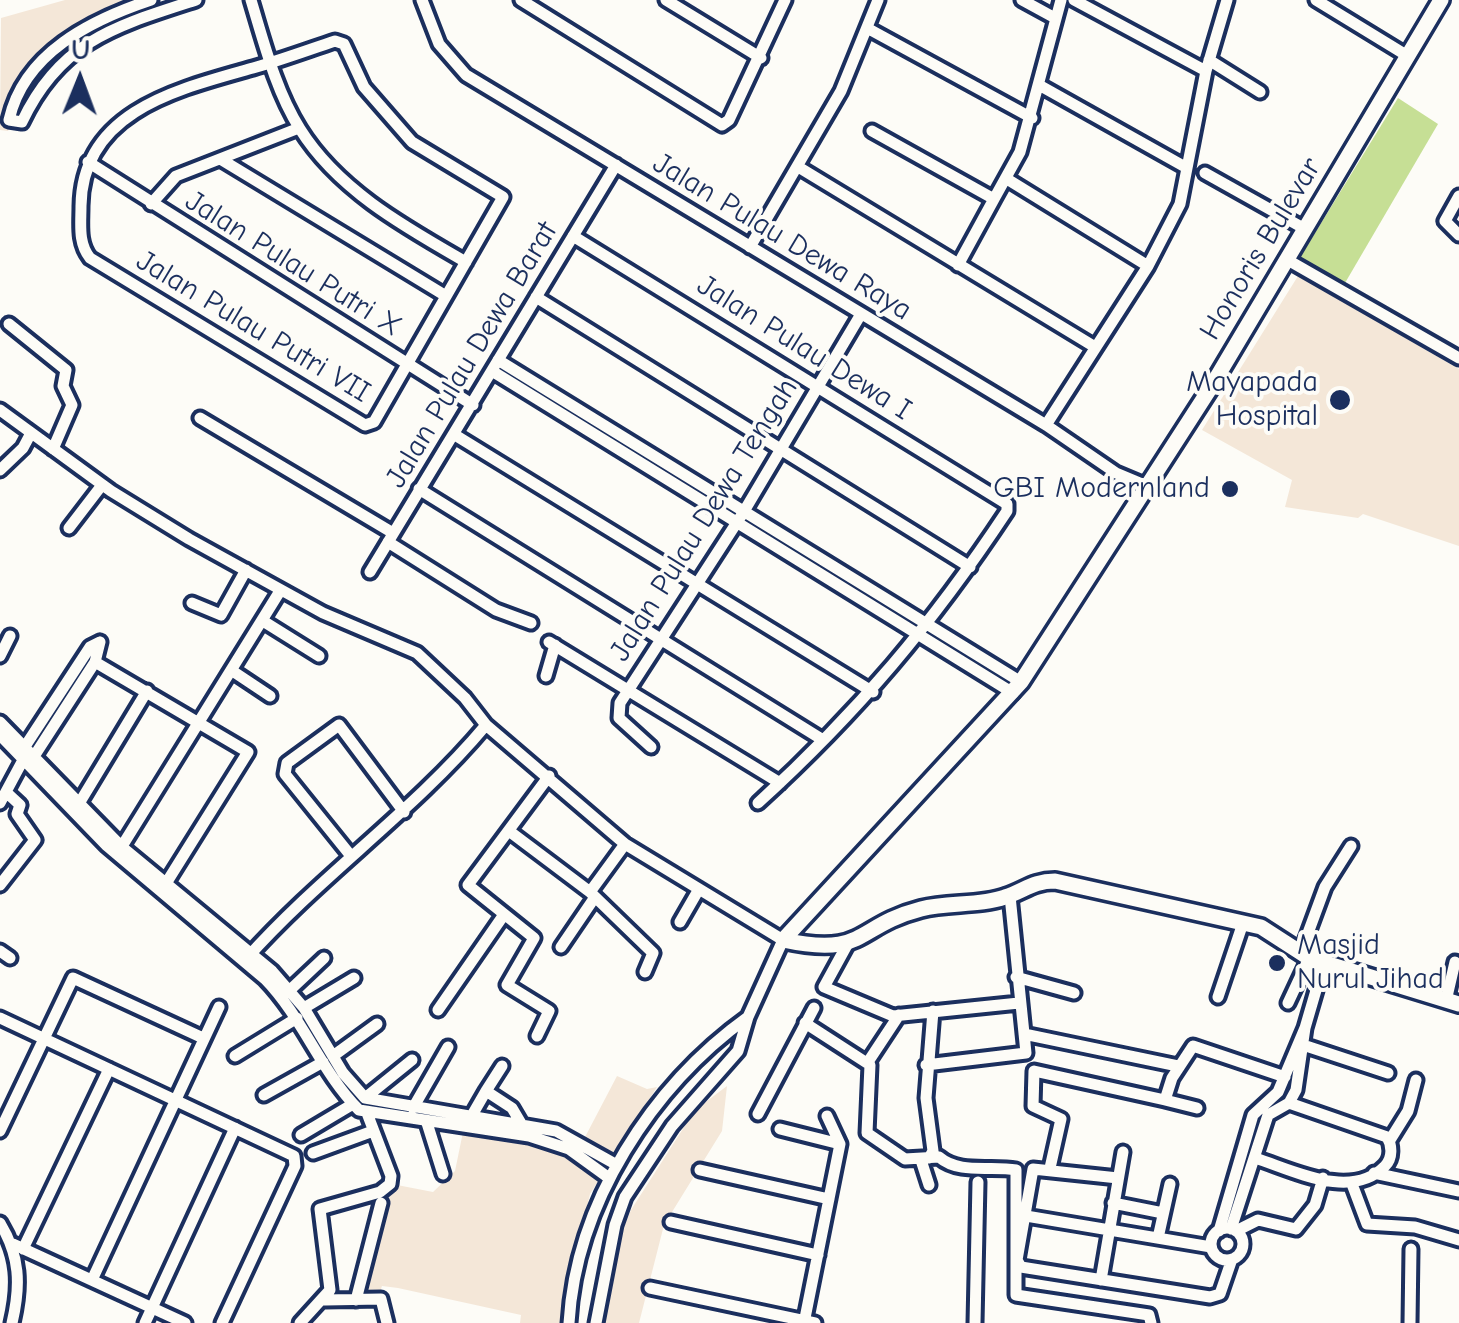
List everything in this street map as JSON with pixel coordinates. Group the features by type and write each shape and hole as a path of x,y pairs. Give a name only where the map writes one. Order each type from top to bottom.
{"street":[{"path":"151,0 116,12 64,49 34,95 22,122 8,120 20,88 36,64 64,49 121,24 196,0"},
{"path":"252,0 271,63 298,128 356,190 391,218 466,262"},
{"name":"Jalan Pulau Dewa Raya","path":"422,0 439,44 466,75 1046,425 1116,473 1147,486"},
{"path":"521,0 722,125 729,120 761,58 786,0"},
{"path":"666,0 761,58"},
{"path":"750,246 800,168 841,91 878,0"},
{"path":"1022,0 1055,18"},
{"path":"958,265 1007,179 1032,118 1061,0"},
{"path":"1074,0 1260,92"},
{"path":"1046,425 1148,266 1180,204 1207,65 1227,0"},
{"path":"1316,0 1406,54"},
{"name":"Honoris Bulevar","path":"783,940 1017,688 1305,230 1441,0"},
{"path":"868,28 1032,118"},
{"name":"Jalan Pulau Putri VII","path":"335,41 344,44 364,87 412,142 504,197 374,422 365,425 90,258 81,240 81,185 88,162 109,131 140,107 181,88 335,41"},
{"path":"1039,85 1187,168"},
{"path":"150,204 176,176 298,128"},
{"path":"872,131 994,200"},
{"path":"222,160 446,296"},
{"name":"Jalan Pulau Putri X","path":"88,162 473,406"},
{"name":"Jalan Pulau Dewa Barat","path":"370,572 616,164"},
{"path":"800,168 1095,348"},
{"path":"1206,173 1305,230"},
{"path":"1007,179 1148,266"},
{"path":"1459,196 1445,221 1459,235"},
{"name":"Jalan Pulau Dewa I","path":"574,236 1006,504 1007,511 970,567"},
{"path":"1286,259 1459,358"},
{"path":"536,297 970,567 873,692 758,803"},
{"name":"Jalan Pulau Dewa Tengah","path":"651,747 620,718 620,704 739,518 861,314"},
{"path":"9,324 66,370 63,386 72,405 53,449"},
{"path":"495,365 919,636 1017,688"},
{"path":"0,410 102,485 280,591 417,653 486,725 625,844 783,940 822,948 847,945 919,910 1010,896 1038,881 1073,883 1243,922 1281,936 1311,957 1452,1002 1455,962"},
{"path":"200,418 390,537 496,610 532,623"},
{"path":"0,470 23,448 30,433"},
{"path":"455,435 873,692"},
{"path":"69,528 102,485"},
{"path":"420,490 823,740"},
{"path":"739,518 928,625 1017,688"},
{"path":"192,603 221,615 246,570"},
{"path":"119,850 280,591"},
{"path":"262,621 319,656"},
{"path":"0,656 10,636"},
{"path":"0,885 35,840 17,814 20,805 3,797 26,756 97,641 102,646 95,662 26,756"},
{"path":"546,676 552,643 780,783"},
{"path":"95,662 199,720 248,754 165,884"},
{"path":"231,670 270,696"},
{"path":"80,802 148,691"},
{"path":"0,722 26,756 119,850 290,990 316,1039 367,1113 391,1176 390,1184 380,1192 320,1209 330,1290 325,1300 300,1323"},
{"path":"351,856 285,774 287,763 339,725 404,812"},
{"path":"247,957 351,856 444,774 486,725"},
{"path":"0,735 80,802 119,850 165,884 247,957 300,1013"},
{"path":"537,1036 549,1011 507,985 534,938 468,885 549,776"},
{"path":"509,831 593,895 653,953 645,972"},
{"path":"560,947 625,844"},
{"path":"1224,1236 1268,1115 1289,1103 1296,1090 1311,957 1324,887 1351,846"},
{"path":"680,922 700,889"},
{"path":"926,1065 1024,1054 1010,896"},
{"path":"438,1010 503,916"},
{"path":"1218,997 1243,922"},
{"path":"596,1323 619,1211 672,1126 738,1051 748,1017 783,940"},
{"path":"847,945 824,986 886,1014 1019,1003"},
{"path":"1288,1003 1311,957"},
{"path":"290,990 324,958"},
{"path":"0,1131 75,977 203,1038"},
{"path":"1016,977 1074,992"},
{"path":"235,1056 354,978"},
{"path":"92,1280 219,1007"},
{"path":"758,1114 814,1008"},
{"path":"929,1186 925,1159 933,1148 926,1065 934,1033 933,1011"},
{"path":"899,1015 868,1062 866,1132 905,1159 939,1156 948,1164 965,1168 1016,1170 1013,1275 1018,1296 1149,1315 1151,1323"},
{"path":"569,1323 597,1201 616,1165 656,1106 721,1036 748,1017"},
{"path":"0,1018 296,1160 222,1323"},
{"path":"264,1096 376,1024"},
{"path":"805,1024 868,1062"},
{"path":"1024,1034 1104,1047 1178,1066"},
{"path":"1301,1044 1388,1073"},
{"path":"1228,1263 1224,1236 1254,1114 1278,1092 1301,1044"},
{"path":"1164,1100 1178,1066 1193,1046 1285,1077"},
{"path":"414,1108 448,1047"},
{"path":"301,1134 359,1101 412,1060"},
{"path":"471,1117 502,1066"},
{"path":"0,1320 10,1323 19,1275 18,1247 109,1069"},
{"path":"1050,1168 1061,1119 1033,1106 1034,1071 1196,1108"},
{"path":"1255,1158 1352,1184 1374,1173 1389,1159 1390,1140 1408,1111 1416,1080"},
{"path":"676,1085 693,1104"},
{"path":"486,1091 512,1108 522,1125"},
{"path":"359,1101 414,1108 432,1120 471,1117 568,1136 616,1165"},
{"path":"1289,1103 1390,1140"},
{"path":"367,1113 530,1136 569,1150 609,1178"},
{"path":"650,1288 808,1322 840,1144 827,1116"},
{"path":"432,1120 443,1174"},
{"path":"144,1323 235,1128"},
{"path":"780,1129 840,1144"},
{"path":"314,1153 373,1132"},
{"path":"1101,1280 1123,1152"},
{"path":"1118,1178 1050,1168 1031,1172 1017,1260 1020,1267 1215,1297 1228,1263 1242,1251 1224,1236"},
{"path":"700,1170 829,1199"},
{"path":"1374,1173 1459,1190"},
{"path":"1026,1216 1158,1238 1224,1236 1258,1220 1296,1229 1315,1205 1323,1178"},
{"path":"975,1323 978,1182"},
{"path":"1158,1238 1170,1184"},
{"path":"1352,1184 1368,1224 1415,1227 1459,1240"},
{"path":"356,1300 381,1203"},
{"path":"1113,1203 1163,1213"},
{"path":"671,1222 818,1255"},
{"path":"0,1223 18,1247 186,1323"},
{"path":"1410,1323 1411,1249"},
{"path":"325,1300 382,1299 387,1323"}],"shaded area":[{"path":"65,0 142,0 54,49 60,55 25,93 8,131 0,130 1,18"},
{"name":"Mayapada Hospital","path":"1298,276 1459,369 1459,546 1363,514 1358,518 1285,507 1292,480 1202,430"},
{"path":"617,1076 647,1089 657,1087 590,1194 560,1323 520,1323 521,1315 398,1288 382,1286 379,1295 365,1288 384,1196 397,1185 433,1192 455,1171 463,1132 541,1144 573,1160"},
{"path":"727,1086 722,1131 664,1225 639,1323 596,1323 609,1263 631,1210 695,1110"}],"green space":[{"path":"1398,98 1438,124 1345,283 1299,259"}],"place":[{"name":"Mayapada Hospital","path":"1340,400"},
{"name":"GBI Modernland","path":"1230,489"},
{"name":"Masjid Nurul Jihad","path":"1277,963"}]}
